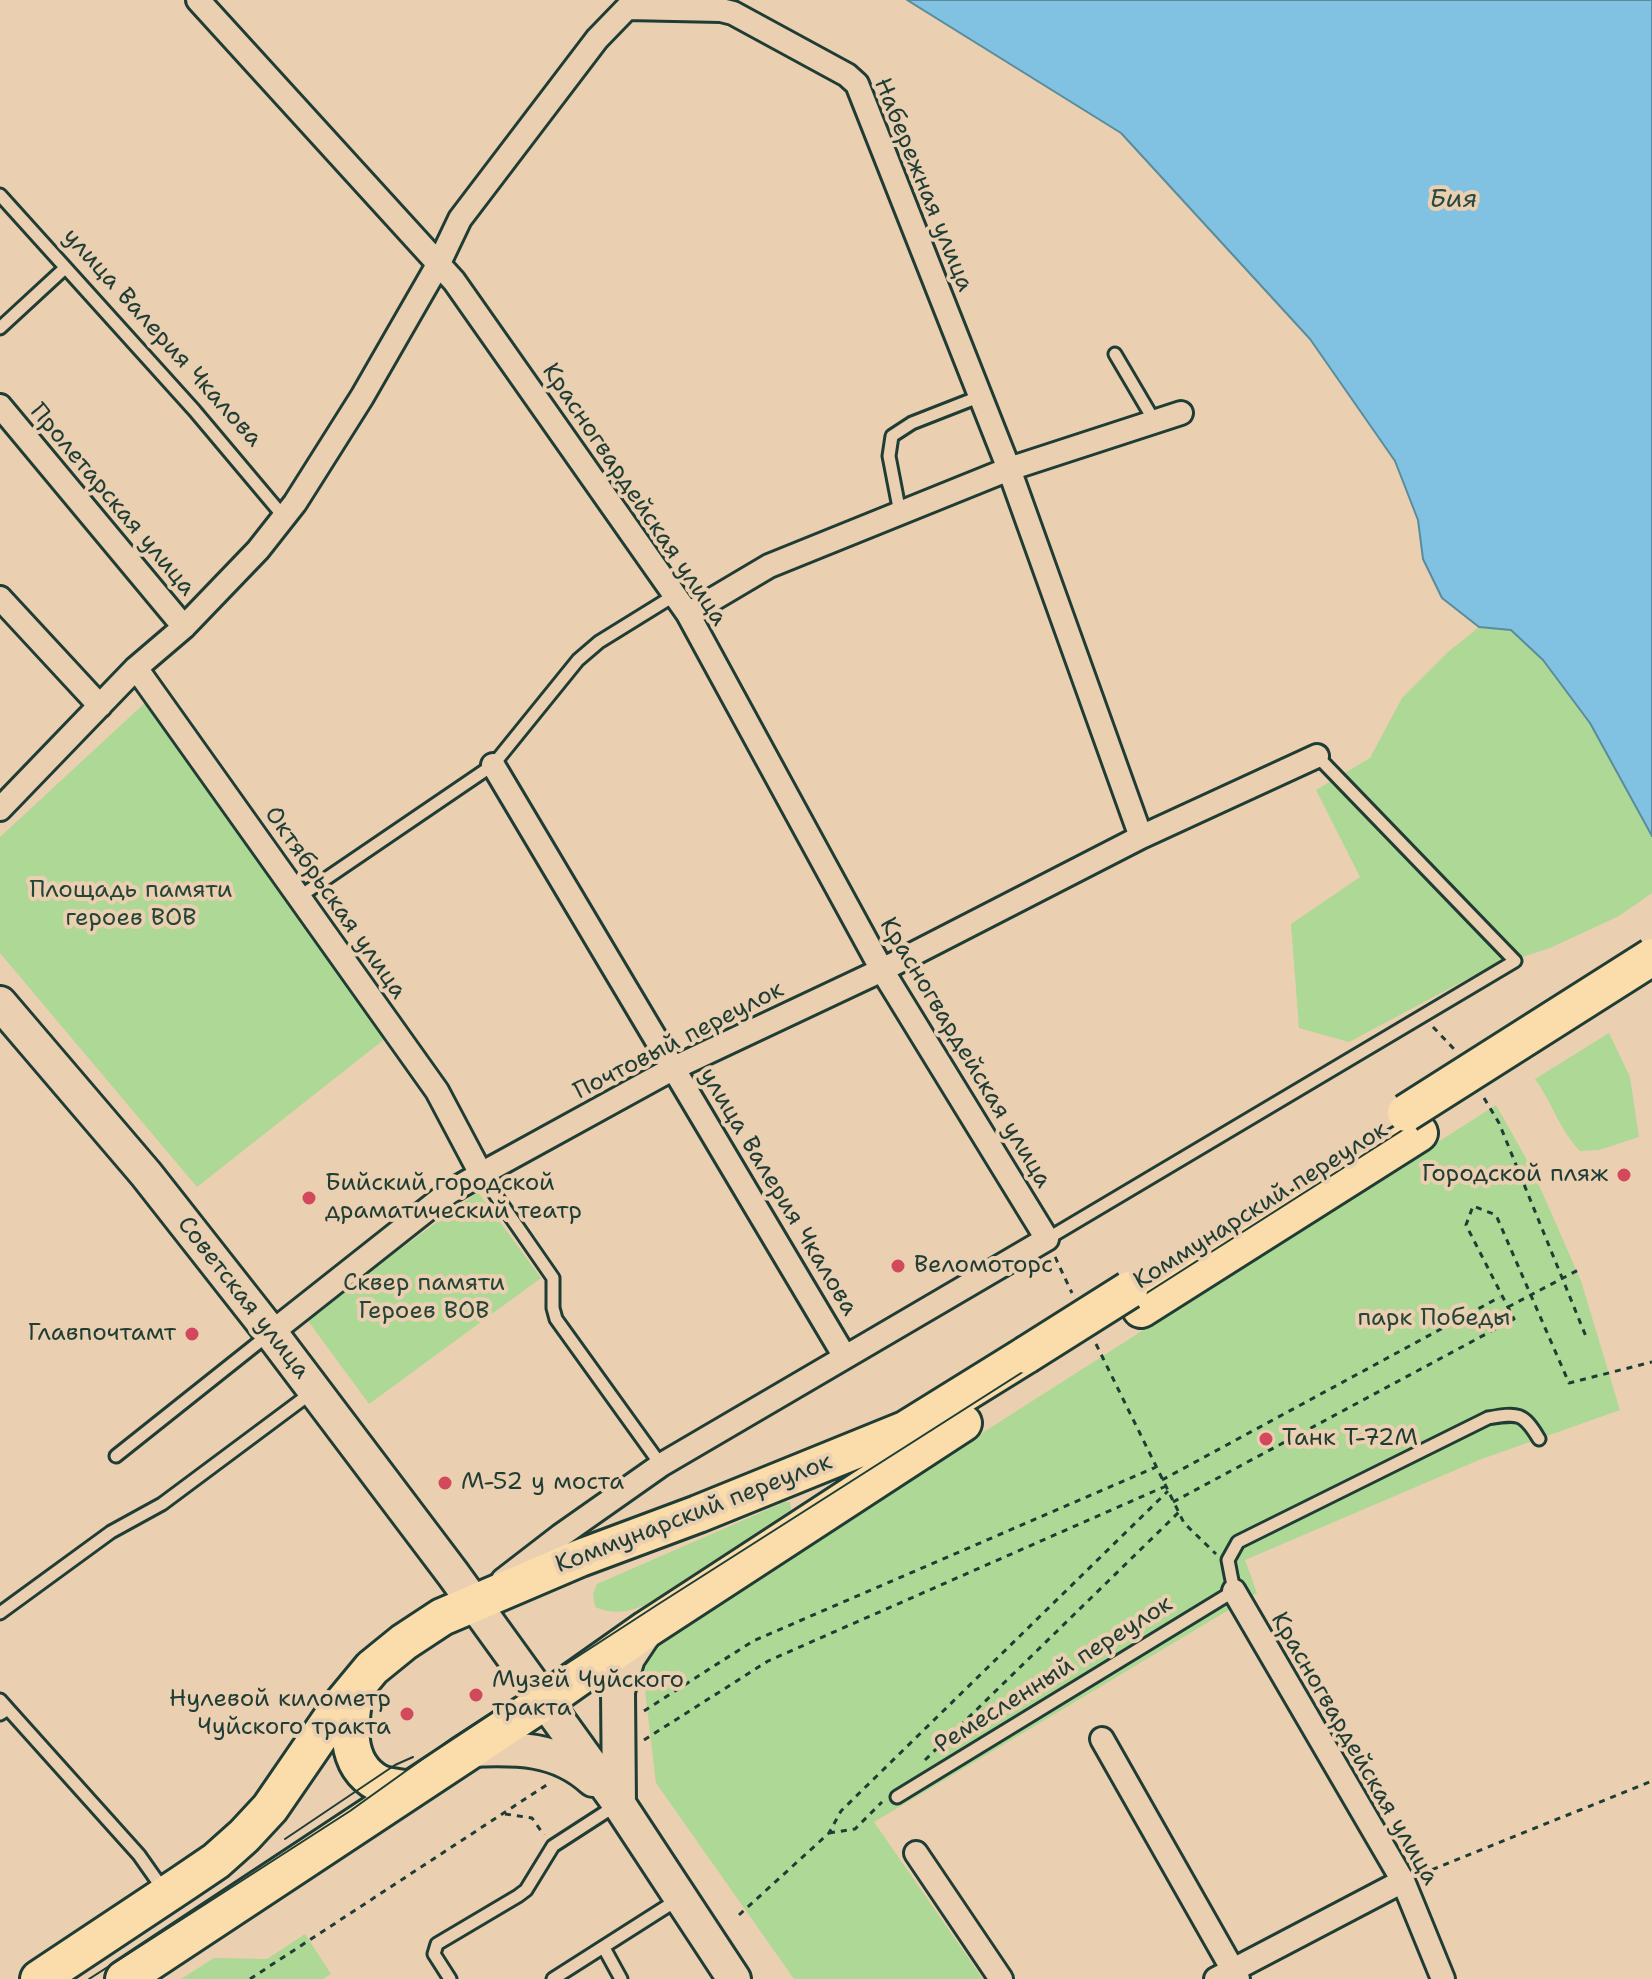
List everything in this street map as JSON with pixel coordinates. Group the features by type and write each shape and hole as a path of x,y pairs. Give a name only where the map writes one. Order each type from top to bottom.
{"main road":[{"path":"1412,1123 1652,957"},
{"path":"1412,1123 1652,985"},
{"name":"Коммунарский переулок","path":"124,1979 545,1701 1032,1365 1412,1123"},
{"name":"Коммунарский переулок","path":"39,1979 216,1861 244,1836 270,1808 372,1668 442,1617 905,1430 1032,1365"},
{"path":"355,1689 349,1719 351,1751 378,1783 409,1790"}],"street":[{"name":"Красногвардейская улица","path":"198,0 454,281 682,605 882,970 1047,1239"},
{"name":"Набережная улица","path":"0,809 136,668 184,627 258,550 284,517 362,397 439,263 460,219 597,39 620,13 634,6 733,13 847,75 857,84 1009,469 1141,837"},
{"name":"Пролетарская улица","path":"0,406 184,627"},
{"path":"682,605 769,566 1009,469 1181,413"},
{"path":"0,598 100,706"},
{"name":"Октябрьская улица","path":"136,668 437,1091 481,1174"},
{"name":"Почтовый переулок","path":"271,1333 448,1193 481,1174 674,1068 882,970 1141,837 1317,756"},
{"name":"улица Валерия Чкалова","path":"493,765 845,1357"},
{"name":"Советская улица","path":"0,1003 146,1174 271,1333 474,1602 619,1804"},
{"path":"474,1602 560,1536 661,1465 1047,1239"},
{"name":"Красногвардейская улица","path":"1234,1591 1403,1881 1443,1979"},
{"path":"619,1804 618,1691 628,1658 647,1629"},
{"path":"1102,1739 1229,1976 1403,1881"},
{"path":"470,1750 503,1749 554,1756 576,1765 619,1804 734,1979"},
{"path":"916,1853 1001,1979"}],"lane":[{"name":"улица Валерия Чкалова","path":"0,195 194,410 284,517"},
{"path":"0,328 65,268"},
{"path":"1115,354 1155,422"},
{"path":"900,513 889,456 892,436 912,423 981,396"},
{"path":"299,897 493,765 578,660 599,642 682,605"},
{"path":"1047,1239 1515,961 1317,756"},
{"path":"481,1174 553,1278 556,1319 661,1465"},
{"name":"Почтовый переулок","path":"116,1456 271,1333"},
{"path":"0,1613 111,1532 162,1504 315,1391"},
{"path":"1234,1591 1228,1560 1238,1542 1488,1418 1513,1414 1527,1419 1539,1439"},
{"name":"Ремесленный переулок","path":"893,1796 1234,1591"},
{"path":"3,1708 139,1855 167,1895"},
{"path":"450,1979 434,1954 437,1944 526,1890 553,1846 619,1804"},
{"path":"553,1979 680,1898"},
{"path":"604,1948 621,1979"}],"path":[{"path":"1499,1123 1587,1339"},
{"path":"1173,1502 1514,1319 1466,1225 1473,1206 1496,1215 1569,1383 1652,1362"},
{"path":"1507,1307 1582,1268"},
{"path":"1162,1480 1501,1296"},
{"path":"1121,1400 1184,1523"},
{"path":"641,1713 753,1641 1156,1467"},
{"path":"644,1740 768,1661 1167,1488"},
{"path":"739,1915 829,1833 841,1811 1167,1488"},
{"path":"922,1763 1179,1512"},
{"path":"250,1979 552,1781"},
{"path":"1403,1881 1652,1781"},
{"path":"829,1833 855,1829 893,1796"},
{"path":"505,1814 532,1818 553,1846"}],"green space":[{"path":"1479,627 1511,630 1543,660 1590,723 1652,836 1652,893 1619,916 1550,948 1488,968 1349,1042 1299,1028 1291,924 1360,877 1316,790 1370,758 1402,698 1448,652"},
{"name":"Площадь памяти героев ВОВ","path":"147,701 386,1038 197,1187 0,953 0,837"},
{"path":"1609,1033 1630,1077 1639,1137 1599,1150 1580,1151 1535,1079"},
{"name":"парк Победы","path":"1496,1105 1532,1169 1581,1281 1620,1410 1479,1460 1245,1560 1257,1593 874,1822 983,1979 794,1979 656,1783 642,1665 650,1645"},
{"name":"Сквер памяти Героев ВОВ","path":"478,1192 541,1278 369,1404 306,1318"},
{"path":"790,1502 791,1510 647,1604 621,1612 595,1607 593,1594 597,1584"},
{"path":"305,1934 331,1974 323,1979 181,1979 214,1958 267,1959"}],"water":[{"name":"Бия","path":"907,0 1652,0 1652,836 1590,723 1543,660 1511,630 1479,627 1442,598 1423,559 1418,520 1395,461 1310,339 1121,133"}],"tram line":[{"path":"89,1979 350,1811 452,1738 657,1605 1652,971"},
{"path":"285,1839 395,1765 413,1757"}],"place":[{"name":"Городской пляж","path":"1624,1175"},
{"name":"Бийский городской драматический театр","path":"309,1198"},
{"name":"Веломоторс","path":"898,1266"},
{"name":"Главпочтамт","path":"192,1334"},
{"name":"Танк Т-72М","path":"1266,1439"},
{"name":"М-52 у моста","path":"445,1483"},
{"name":"Музей Чуйского тракта","path":"476,1695"},
{"name":"Нулевой километр Чуйского тракта","path":"407,1714"}]}
